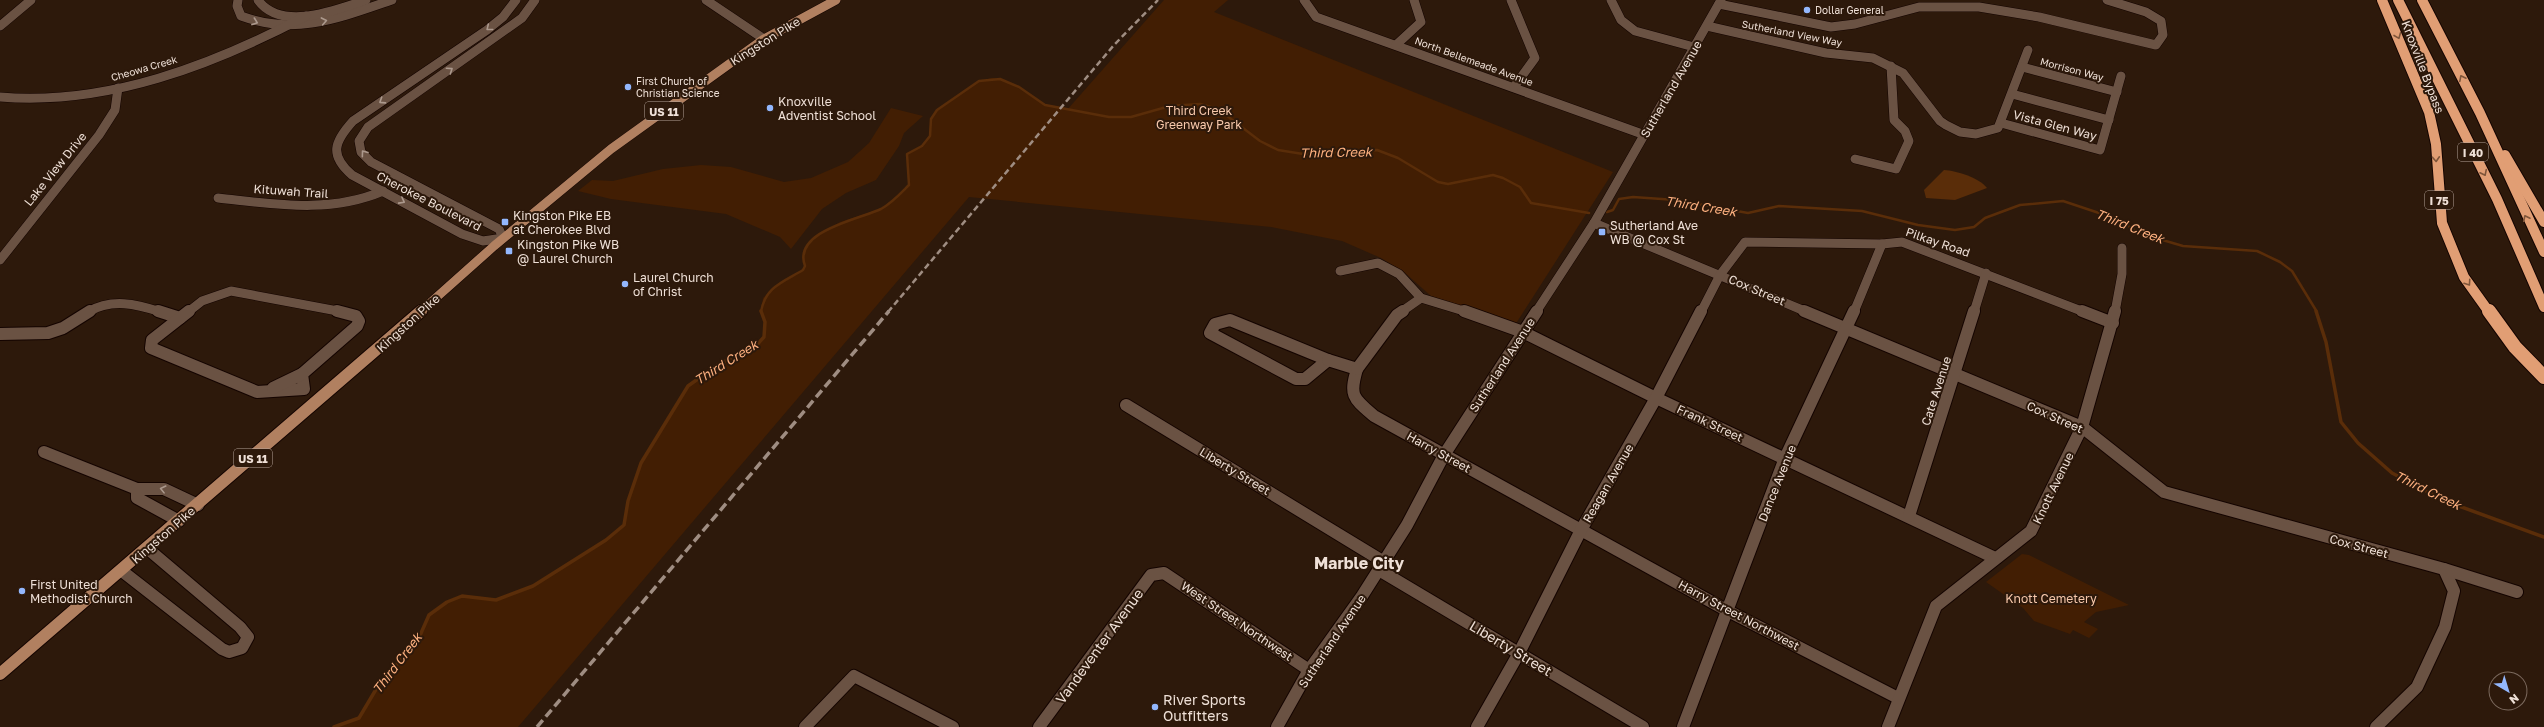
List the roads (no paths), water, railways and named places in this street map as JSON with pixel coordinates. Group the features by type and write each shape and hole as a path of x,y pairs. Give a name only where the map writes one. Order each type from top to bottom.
{"highway":[{"name":"Knoxville Bypass","path":"2382,0 2429,112 2436,144 2442,223 2464,277 2515,347 2544,377"},
{"name":"I 40","path":"2398,0 2497,199 2544,307"},
{"name":"I 40","path":"2422,0 2480,113 2544,252"},
{"path":"2480,113 2544,222"}],"main road":[{"name":"Kingston Pike","path":"0,674 148,549 503,238 611,150 764,39 836,0"}],"street":[{"path":"0,26 31,0"},
{"path":"238,0 237,6 241,16 266,25 286,26 334,20 392,0"},
{"path":"258,0 264,9 276,14 306,16"},
{"path":"286,26 306,16 340,9 366,0"},
{"name":"Cherokee Boulevard","path":"516,0 503,17 487,30 369,109 344,131 338,139 335,153 341,166 352,175 462,234 483,242 503,238 499,229 371,162 361,152 359,141 368,127 522,18 535,0"},
{"path":"706,0 764,39"},
{"name":"North Bellemeade Avenue","path":"1304,0 1316,17 1396,44 1644,135"},
{"path":"1396,44 1421,22 1414,0"},
{"path":"1511,0 1535,58 1514,87"},
{"path":"1610,0 1621,20 1631,28 1647,35 1694,47"},
{"path":"1720,1 1831,27 1846,27 1918,7 1980,3 2156,45 2163,35 2161,21 2139,9 2107,0"},
{"name":"Sutherland Avenue","path":"1277,727 1309,670 1382,566 1407,525 1444,455 1594,223 1720,1"},
{"name":"Cheowa Creek","path":"0,97 38,99 74,96 118,88 203,62 286,26"},
{"name":"Sutherland View Way","path":"1707,26 1826,53 1873,58 1902,73 1940,121 1948,127 1974,134 1986,134 1998,128 2000,123"},
{"path":"2000,123 2028,50"},
{"path":"1855,159 1896,169 1909,141 1905,131 1894,120 1896,109 1889,78 1891,66"},
{"name":"Morrison Way","path":"2022,67 2117,92"},
{"name":"Vista Glen Way","path":"2000,123 2100,150 2117,92 2120,76"},
{"name":"Lake View Drive","path":"0,260 99,135 115,110 118,88"},
{"path":"2012,94 2109,120"},
{"name":"Kituwah Trail","path":"218,198 324,208 366,200 383,191"},
{"name":"Cox Street","path":"1594,223 2082,427 2164,492 2444,570 2516,592"},
{"name":"Reagan Avenue","path":"1477,727 1519,653 1581,530 1656,398 1720,275 1744,242"},
{"name":"Pilkay Road","path":"1744,242 1882,244 1892,242 1912,244 2113,323"},
{"name":"Dance Avenue","path":"1683,727 1785,458 1848,329 1882,244"},
{"name":"Knott Avenue","path":"1888,727 1898,698 1936,606 2032,531 2082,427 2113,323 2122,274 2122,248"},
{"path":"1328,360 1305,379 1296,379 1210,333 1216,324 1230,320 1328,360 1357,369 1397,315 1421,298 1399,274 1378,263 1340,271"},
{"name":"Cate Avenue","path":"1909,516 1955,375 1986,273"},
{"path":"257,392 276,387 302,374 357,326 359,321 356,316 231,291 202,301 152,340 151,348 257,392 304,389 324,396"},
{"name":"Frank Street","path":"1421,298 1453,307 1523,332 1656,398 1996,558"},
{"path":"0,334 51,333 63,328 88,311 113,303 129,304 180,318"},
{"name":"Harry Street","path":"1357,369 1351,389 1356,401 1374,416 1581,530"},
{"path":"302,374 304,389"},
{"name":"Liberty Street","path":"1126,405 1519,653 1643,727"},
{"path":"44,452 137,489 164,489 198,505"},
{"path":"137,489 137,498 143,503 179,521"},
{"name":"Harry Street Northwest","path":"1581,530 1728,611 1898,698"},
{"path":"122,571 222,649 229,652 242,648 248,637 240,627 148,549"},
{"path":"2376,727 2417,687 2445,627 2454,591 2444,570"},
{"name":"West Street Northwest","path":"1164,572 1309,670"},
{"name":"Vandeventer Avenue","path":"1039,727 1151,575 1164,572"},
{"path":"805,727 854,676 953,727"}],"waterway":[{"name":"Third Creek","path":"761,311 766,297 776,286 803,270 805,266 804,254 808,244 818,235 844,222 885,207 909,185 907,154 922,146 930,136 931,119 937,110 979,81 1000,79 1019,87 1045,105 1109,117 1131,117 1170,106 1200,104 1218,109 1260,141 1278,150 1303,154 1377,150 1398,158 1438,182 1448,184 1493,175 1503,178 1520,187 1531,203 1589,213"},
{"name":"Third Creek","path":"1607,212 1613,210 1619,199 1633,197 1676,200 1748,213 1779,206 1862,211 1918,225 1955,230 1974,227 1985,218 2020,205 2063,201 2114,218 2142,234 2183,246 2257,251 2280,262 2292,271 2317,312"},
{"name":"Third Creek","path":"334,727 359,718 378,686 418,640 429,615 447,602 462,596 496,600 533,586 606,540 624,525 628,501 641,463 688,386 719,364 755,347 764,337 765,322 761,311"},
{"name":"Third Creek","path":"2316,311 2326,342 2341,422 2358,443 2392,473 2445,501 2544,537"}],"railway":[{"path":"888,312 1114,45 1158,0"},
{"path":"537,727 889,311"}],"place":[{"name":"Dollar General","path":"1807,10"},
{"name":"First Church of Christian Science","path":"628,87"},
{"name":"Knoxville Adventist School","path":"770,108"},
{"name":"Kingston Pike EB at Cherokee Blvd","path":"505,222"},
{"name":"Sutherland Ave WB @ Cox St","path":"1602,232"},
{"name":"Kingston Pike WB @ Laurel Church","path":"509,251"},
{"name":"Laurel Church of Christ","path":"625,284"},
{"name":"First United Methodist Church","path":"22,591"},
{"name":"River Sports Outfitters","path":"1155,707"}],"district":[{"name":"Marble City","path":"1359,563"}],"park label":[{"name":"Third Creek Greenway Park","path":"1199,117"},
{"name":"Knott Cemetery","path":"2051,598"}]}
